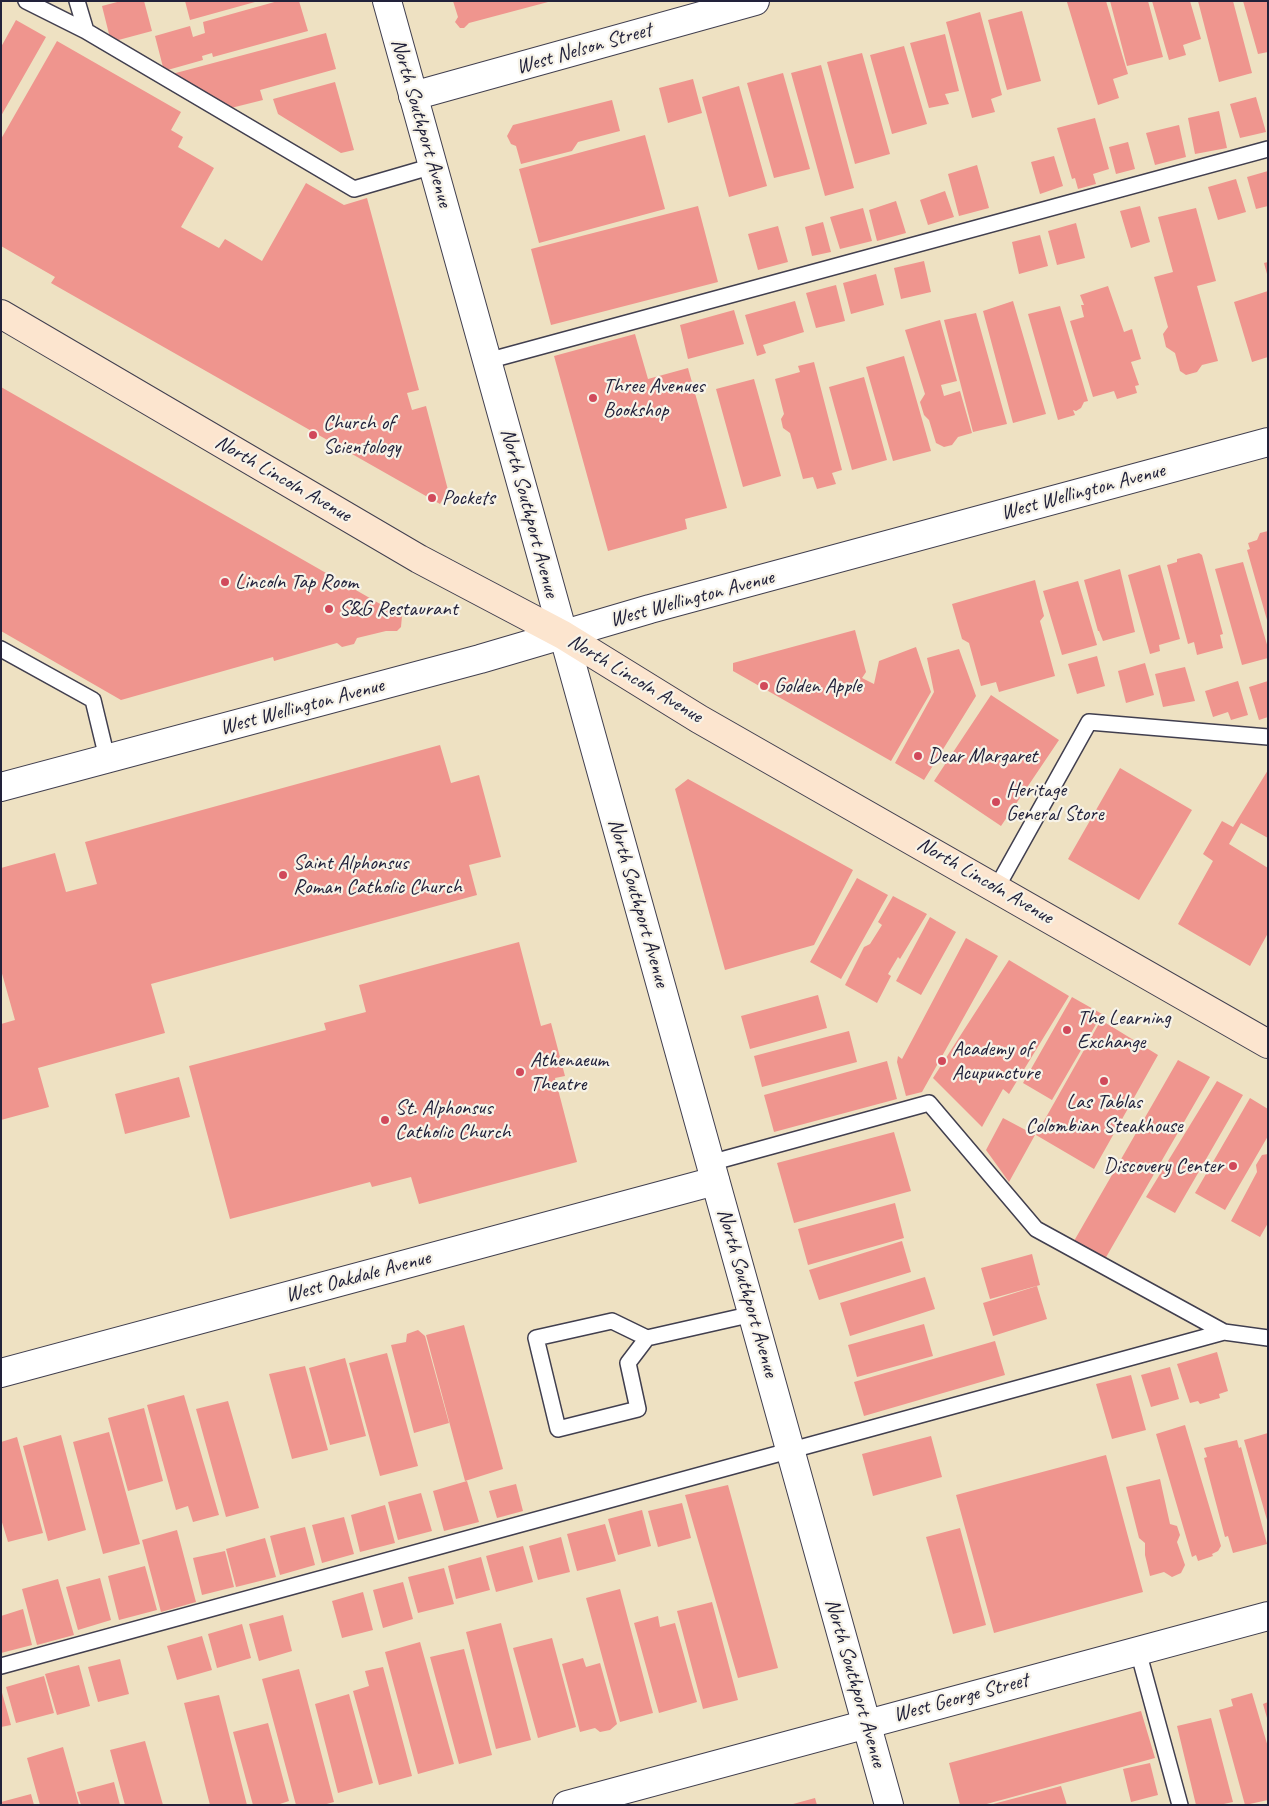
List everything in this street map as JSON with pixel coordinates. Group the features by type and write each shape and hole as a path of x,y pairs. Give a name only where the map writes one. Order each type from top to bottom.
{"main road":[{"name":"North Lincoln Avenue","path":"1,314 419,558 563,635 699,719 1268,1044"}],"street":[{"name":"North Southport Avenue","path":"387,1 889,1805"},
{"name":"West Nelson Street","path":"413,96 691,10 755,1"},
{"name":"West Wellington Avenue","path":"1,787 480,660 650,609 1268,442"},
{"name":"West Oakdale Avenue","path":"1,1373 713,1172"},
{"name":"West George Street","path":"583,1803 867,1723 1268,1616"}],"lane":[{"path":"26,1 86,32 354,189 433,166"},
{"path":"77,1 86,32"},
{"path":"487,361 1268,149"},
{"path":"1,649 93,700 107,758"},
{"path":"996,887 1089,722 1268,737"},
{"path":"713,1172 929,1103 1036,1229 1224,1332 1268,1338"},
{"path":"647,1338 628,1363 638,1409 558,1429 536,1338 612,1321 647,1338 753,1314"},
{"path":"1,1666 1224,1332"},
{"path":"1138,1651 1180,1805"}],"building":[{"path":"121,1 144,1 152,31 111,42 102,6"},
{"path":"185,1 255,1 255,2 190,20"},
{"path":"278,1 299,1 308,31 213,57 212,53 202,56 203,60 164,71 155,36 190,26 193,37 205,33 203,22"},
{"path":"453,1 548,2 469,23 464,28 460,28 455,22 458,17"},
{"path":"1106,1 1128,74 1113,79 1119,98 1098,105 1067,2"},
{"path":"1110,1 1148,1 1163,57 1127,66"},
{"path":"1152,1 1190,1 1201,39 1183,45 1186,55 1169,60"},
{"path":"1198,1 1233,1 1252,73 1219,82"},
{"path":"1243,1 1268,1 1268,52 1258,54"},
{"path":"1022,11 1041,81 1007,90 988,20"},
{"path":"980,12 1002,95 991,99 995,112 972,118 946,22"},
{"path":"16,20 46,37 1,116 1,47"},
{"path":"326,33 336,69 260,90 263,100 231,108 172,74"},
{"path":"945,34 959,91 945,94 949,104 929,108 910,43"},
{"path":"57,41 181,112 171,130 183,137 178,147 214,168 181,227 219,248 225,239 262,261 306,183 344,205 367,198 419,390 407,393 412,410 426,406 448,490 440,504 51,283 55,277 1,246 1,139"},
{"path":"904,46 927,124 892,134 870,55"},
{"path":"862,53 890,154 855,164 827,62"},
{"path":"821,65 854,188 825,196 791,73"},
{"path":"783,73 810,169 774,178 747,83"},
{"path":"693,79 702,113 668,123 659,88"},
{"path":"335,82 354,150 341,153 278,114 273,99"},
{"path":"739,86 767,186 729,197 702,97"},
{"path":"1256,97 1266,132 1240,138 1230,104"},
{"path":"612,100 620,131 578,142 572,151 521,164 516,146 511,144 507,136 513,125"},
{"path":"1219,111 1227,148 1195,154 1188,118"},
{"path":"1095,118 1109,169 1093,174 1096,184 1078,189 1075,178 1072,179 1057,128"},
{"path":"1179,125 1186,157 1155,165 1146,133"},
{"path":"645,135 665,209 539,243 519,169"},
{"path":"1128,142 1135,169 1116,174 1109,147"},
{"path":"1054,156 1063,186 1040,194 1031,162"},
{"path":"977,165 989,208 959,216 948,174"},
{"path":"1268,171 1268,206 1256,209 1247,177"},
{"path":"1236,179 1246,212 1218,220 1208,187"},
{"path":"945,191 954,217 928,225 920,200"},
{"path":"896,201 906,233 877,241 869,210"},
{"path":"698,206 718,282 551,325 531,249"},
{"path":"1140,206 1150,242 1131,248 1120,211"},
{"path":"863,208 872,241 840,249 830,217"},
{"path":"1196,208 1216,281 1197,286 1218,361 1202,365 1197,372 1186,375 1180,371 1175,353 1166,347 1163,334 1168,327 1154,277 1173,272 1158,217"},
{"path":"823,222 831,252 812,256 805,227"},
{"path":"1076,223 1085,258 1057,265 1048,231"},
{"path":"778,226 788,262 758,270 748,234"},
{"path":"1040,235 1048,266 1019,274 1012,242"},
{"path":"924,261 931,292 901,299 894,268"},
{"path":"1268,262 1268,274 1267,274 1264,263"},
{"path":"876,274 884,305 851,314 843,283"},
{"path":"836,285 845,321 816,328 806,293"},
{"path":"1108,286 1124,332 1132,329 1141,359 1131,362 1139,385 1135,386 1137,393 1117,399 1114,391 1093,397 1070,321 1084,317 1081,305 1084,305 1080,295"},
{"path":"1268,291 1268,357 1252,362 1234,302"},
{"path":"795,301 804,332 763,345 766,353 757,356 745,315"},
{"path":"1013,301 1046,414 1013,423 983,311"},
{"path":"1060,306 1088,401 1084,402 1081,408 1076,411 1073,410 1075,415 1058,420 1028,314"},
{"path":"734,310 744,344 688,359 680,325"},
{"path":"976,313 1007,424 973,432 944,320"},
{"path":"940,320 957,381 941,385 944,396 960,391 972,433 958,437 952,445 944,447 936,443 929,420 924,415 920,402 925,394 905,330"},
{"path":"635,334 648,379 688,368 727,508 685,519 687,529 608,551 554,356"},
{"path":"904,356 931,451 893,461 866,367"},
{"path":"814,362 842,470 832,473 836,484 817,489 813,477 803,479 790,433 783,428 781,419 784,414 775,379 800,372 798,366"},
{"path":"864,377 887,460 852,470 829,387"},
{"path":"754,379 781,476 743,487 716,389"},
{"path":"1,387 389,609 398,610 402,616 401,627 397,631 386,631 357,638 354,644 342,647 337,643 274,661 273,657 121,700 1,631"},
{"path":"1268,531 1267,620 1247,550 1250,549 1248,543 1257,540 1260,533"},
{"path":"1199,553 1202,555 1223,634 1220,635 1223,648 1197,655 1194,642 1188,644 1167,565 1177,562 1177,559"},
{"path":"1243,562 1268,648 1268,658 1242,665 1215,569"},
{"path":"1160,565 1180,639 1159,645 1160,651 1150,654 1128,575"},
{"path":"1120,569 1135,632 1103,641 1098,631 1084,580"},
{"path":"1035,580 1044,616 1040,621 1055,676 999,692 996,682 981,686 969,643 962,639 952,604"},
{"path":"1078,581 1097,645 1062,655 1043,591"},
{"path":"855,630 866,672 862,678 874,684 879,661 916,647 931,692 891,761 733,671 733,663"},
{"path":"959,649 976,696 924,780 895,763 934,692 927,658"},
{"path":"1097,656 1105,686 1077,694 1068,664"},
{"path":"1145,663 1154,695 1126,703 1118,671"},
{"path":"1185,667 1195,701 1163,707 1155,674"},
{"path":"1238,681 1248,715 1231,720 1228,712 1213,717 1205,691"},
{"path":"1268,681 1268,717 1259,720 1249,687"},
{"path":"991,695 1059,740 1001,826 934,781"},
{"name":"Saint Alphonsus Roman Catholic Church","path":"440,745 451,783 479,775 501,857 469,865 477,895 151,984 165,1033 38,1068 49,1107 1,1120 1,1024 15,1020 1,970 1,868 55,853 66,892 97,884 85,842"},
{"path":"1120,768 1192,810 1139,900 1068,859"},
{"path":"1268,770 1268,838 1241,823 1229,844 1268,868 1268,933 1250,966 1178,924 1213,861 1203,854 1222,821 1233,827"},
{"path":"688,779 853,870 814,945 725,970 675,789"},
{"path":"857,878 888,895 841,979 810,962"},
{"path":"893,896 927,914 900,959 898,957 888,974 891,976 877,1003 845,985 864,947 870,944 882,925 878,922"},
{"path":"930,917 956,932 921,995 896,981"},
{"path":"966,938 998,956 922,1092 906,1096 897,1062 898,1056 902,1059"},
{"name":"St. Alphonsus Catholic Church","path":"519,942 541,1026 551,1023 565,1076 555,1078 577,1162 419,1204 411,1177 372,1187 370,1182 230,1219 189,1066 326,1030 324,1023 366,1012 359,985"},
{"path":"1009,960 1069,996 1009,1094 1003,1089 982,1127 933,1078"},
{"path":"818,995 827,1028 750,1049 741,1016"},
{"path":"1072,997 1102,1014 1052,1100 1023,1083"},
{"path":"1101,1020 1158,1055 1094,1169 1036,1135"},
{"path":"849,1031 857,1062 762,1087 754,1056"},
{"path":"1178,1060 1210,1077 1105,1259 1074,1241"},
{"path":"887,1061 897,1099 774,1132 764,1095"},
{"path":"179,1077 190,1117 125,1134 115,1094"},
{"path":"1217,1081 1243,1095 1175,1213 1146,1197"},
{"path":"1250,1098 1268,1109 1268,1136 1225,1210 1195,1193"},
{"path":"1003,1118 1035,1135 1009,1182 986,1150"},
{"path":"894,1132 911,1191 794,1223 777,1163"},
{"path":"1268,1154 1268,1223 1260,1237 1231,1221 1257,1172 1256,1165 1262,1155"},
{"path":"895,1203 904,1238 808,1265 798,1229"},
{"path":"902,1241 911,1272 819,1300 809,1270"},
{"path":"1032,1254 1040,1285 990,1299 981,1268"},
{"path":"925,1277 935,1309 850,1336 840,1303"},
{"path":"1037,1286 1047,1319 993,1336 983,1303"},
{"path":"924,1324 933,1356 857,1377 848,1345"},
{"path":"464,1325 503,1469 465,1481 426,1335"},
{"path":"418,1330 425,1336 449,1423 414,1433 391,1345 406,1342 407,1334"},
{"path":"995,1341 1005,1375 864,1416 854,1382"},
{"path":"1217,1352 1228,1391 1219,1394 1220,1398 1200,1404 1198,1401 1190,1403 1177,1364"},
{"path":"387,1353 418,1466 380,1476 349,1363"},
{"path":"345,1358 366,1436 330,1445 309,1368"},
{"path":"305,1366 328,1450 292,1459 269,1374"},
{"path":"1170,1367 1179,1399 1151,1407 1141,1375"},
{"path":"1131,1375 1146,1430 1112,1439 1096,1384"},
{"path":"184,1395 219,1515 193,1522 188,1506 176,1510 147,1405"},
{"path":"228,1401 259,1508 226,1517 196,1409"},
{"path":"144,1408 163,1481 128,1491 108,1418"},
{"path":"1185,1425 1221,1546 1218,1551 1212,1554 1213,1556 1198,1561 1196,1555 1192,1557 1156,1434"},
{"path":"109,1432 140,1544 103,1554 73,1442"},
{"path":"1268,1433 1268,1520 1267,1520 1244,1440"},
{"path":"61,1435 86,1530 48,1541 23,1446"},
{"path":"931,1436 942,1477 873,1496 862,1454"},
{"path":"17,1437 43,1533 8,1542 1,1519 1,1442"},
{"path":"1237,1440 1239,1448 1241,1447 1267,1544 1233,1553 1228,1536 1225,1537 1204,1458 1207,1457 1204,1448"},
{"path":"1106,1455 1143,1592 994,1633 956,1495"},
{"path":"1160,1479 1170,1524 1177,1526 1180,1535 1177,1542 1185,1565 1181,1573 1172,1577 1164,1572 1150,1576 1145,1555 1145,1543 1139,1538 1126,1487"},
{"path":"467,1481 479,1522 444,1531 433,1491"},
{"path":"516,1484 523,1511 497,1518 489,1491"},
{"path":"728,1485 778,1668 738,1678 685,1495"},
{"path":"421,1493 432,1531 398,1540 388,1502"},
{"path":"682,1503 691,1538 658,1547 648,1511"},
{"path":"385,1505 395,1543 360,1552 351,1515"},
{"path":"642,1510 651,1546 618,1555 608,1519"},
{"path":"344,1517 354,1554 322,1563 312,1525"},
{"path":"605,1524 616,1561 577,1571 567,1534"},
{"path":"305,1527 315,1565 280,1575 270,1536"},
{"path":"960,1528 986,1625 953,1634 926,1537"},
{"path":"177,1530 196,1602 161,1612 142,1540"},
{"path":"561,1537 570,1572 538,1580 529,1546"},
{"path":"265,1538 276,1577 236,1587 226,1549"},
{"path":"523,1546 533,1582 496,1592 486,1556"},
{"path":"225,1551 234,1587 202,1595 193,1558"},
{"path":"481,1557 490,1590 456,1599 448,1566"},
{"path":"145,1566 157,1610 119,1620 108,1576"},
{"path":"444,1568 454,1604 418,1613 408,1577"},
{"path":"100,1578 111,1620 78,1630 66,1587"},
{"path":"58,1579 74,1635 37,1645 22,1589"},
{"path":"403,1582 413,1619 383,1628 373,1590"},
{"path":"620,1589 653,1713 620,1722 586,1598"},
{"path":"363,1592 373,1630 342,1638 332,1601"},
{"path":"712,1602 738,1700 703,1709 677,1611"},
{"path":"23,1609 32,1645 1,1653 1,1616"},
{"path":"283,1615 292,1651 259,1661 249,1624"},
{"path":"658,1616 660,1627 675,1623 697,1702 659,1713 634,1623"},
{"path":"501,1623 531,1740 496,1749 466,1632"},
{"path":"242,1624 251,1658 217,1668 208,1634"},
{"path":"202,1636 212,1670 177,1680 167,1646"},
{"path":"552,1638 576,1727 538,1738 513,1648"},
{"path":"420,1642 454,1764 418,1774 385,1652"},
{"path":"464,1649 492,1755 459,1764 430,1657"},
{"path":"583,1658 586,1667 600,1663 617,1724 610,1730 600,1732 595,1728 580,1732 562,1664"},
{"path":"120,1659 129,1694 98,1702 88,1667"},
{"path":"79,1665 90,1706 57,1715 45,1674"},
{"path":"383,1667 412,1776 379,1785 353,1691 369,1686 365,1671"},
{"path":"299,1669 334,1802 323,1805 296,1805 262,1679"},
{"path":"44,1676 54,1713 16,1723 6,1687"},
{"path":"1,1689 11,1725 1,1727"},
{"path":"1252,1693 1268,1747 1268,1800 1245,1805 1219,1710 1233,1706 1231,1699"},
{"path":"349,1694 373,1783 338,1793 315,1704"},
{"path":"219,1695 247,1805 210,1805 184,1703"},
{"path":"1268,1702 1268,1718 1267,1718 1263,1704"},
{"path":"1141,1711 1155,1758 983,1805 960,1805 949,1763"},
{"path":"1211,1718 1233,1802 1219,1805 1196,1805 1177,1726"},
{"path":"268,1723 289,1801 277,1805 253,1805 233,1732"},
{"path":"145,1741 163,1805 125,1805 110,1750"},
{"path":"63,1747 79,1805 40,1805 27,1758"},
{"path":"1150,1763 1158,1795 1131,1802 1123,1769"},
{"path":"114,1782 120,1805 81,1805 77,1792"},
{"path":"1061,1786 1067,1805 993,1805 993,1804"},
{"path":"31,1794 34,1805 1,1805 1,1802"},
{"path":"815,1798 817,1805 793,1805 793,1804"}],"place":[{"name":"Three Avenues Bookshop","path":"593,398"},
{"name":"Church of Scientology","path":"313,435"},
{"name":"Pockets","path":"432,498"},
{"name":"Lincoln Tap Room","path":"225,582"},
{"name":"S&G Restaurant","path":"329,609"},
{"name":"Golden Apple","path":"764,686"},
{"name":"Dear Margaret","path":"918,756"},
{"name":"Heritage General Store","path":"996,802"},
{"name":"Saint Alphonsus Roman Catholic Church","path":"283,875"},
{"name":"The Learning Exchange","path":"1067,1030"},
{"name":"Academy of Acupuncture","path":"942,1061"},
{"name":"Athenaeum Theatre","path":"520,1072"},
{"name":"Las Tablas Colombian Steakhouse","path":"1104,1081"},
{"name":"St. Alphonsus Catholic Church","path":"385,1120"},
{"name":"Discovery Center","path":"1233,1166"}]}
